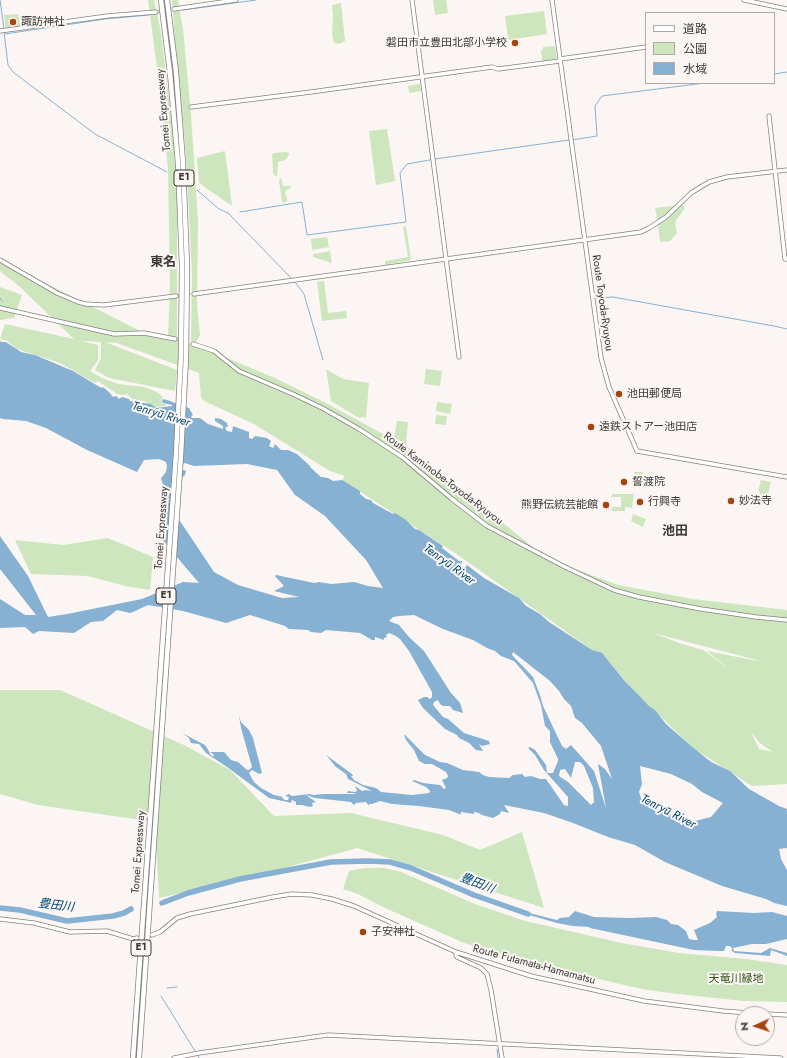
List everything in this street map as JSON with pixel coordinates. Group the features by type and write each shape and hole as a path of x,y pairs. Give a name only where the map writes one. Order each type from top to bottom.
{"highway":[{"name":"Tomei Expressway","path":"139,1058 181,355 182,266 178,163 170,73 161,0"},
{"name":"Tomei Expressway","path":"133,1058 181,455 186,357 187,266 183,163 176,79 167,0"}],"street":[{"path":"174,9 236,0"},
{"path":"412,0 459,357"},
{"name":"Route Toyoda-Ryuyou","path":"552,0 603,367 609,387 637,451 787,477"},
{"path":"744,0 787,9"},
{"path":"2,31 107,16 156,12"},
{"path":"190,107 492,67 498,69 645,47"},
{"path":"769,116 787,259"},
{"path":"194,294 641,232 666,217 700,187 718,179 787,170"},
{"path":"0,260 57,293 73,301 86,304 104,305 176,296"},
{"path":"0,308 114,334 144,333 175,339"},
{"name":"Route Kaminobe-Toyoda-Ryuyou","path":"193,344 214,351 239,371 296,395 359,429 402,457 487,526 579,574 614,590 639,597 756,618 787,620"},
{"name":"Route Futamata-Hamamatsu","path":"152,935 160,932 177,918 190,914 292,894 312,895 354,906 456,952 531,976 622,997 675,1006 735,1012"},
{"path":"0,919 34,923 70,932 107,931 133,939 137,938"},
{"path":"456,952 458,957 481,968 486,974 491,990 502,1058"},
{"path":"775,1014 787,1015"},
{"path":"174,1058 328,1035 781,1058"}],"green space":[{"path":"148,0 154,0 161,32 173,134 177,197 177,340 168,337 170,287 168,168 161,99"},
{"path":"172,0 178,0 183,29 191,115 198,221 197,306 200,335 196,343 191,341 192,275 186,155 178,84"},
{"path":"433,0 446,0 448,13 435,15"},
{"path":"341,3 345,41 339,44 334,43 332,35 332,5"},
{"path":"544,11 547,34 508,40 505,16"},
{"path":"18,14 21,29 6,31 4,15"},
{"path":"555,46 557,59 542,61 541,50 543,50 543,47"},
{"path":"420,84 421,91 409,93 408,86"},
{"path":"387,129 395,181 376,185 369,131"},
{"path":"225,151 232,206 199,183 197,158"},
{"path":"274,153 289,153 289,155 285,160 278,162 277,176 275,176 273,172 272,155"},
{"path":"281,177 283,186 291,186 291,188 285,191 287,201 284,203 282,201 279,181"},
{"path":"682,203 685,208 675,222 677,233 670,241 660,242 655,208 680,205"},
{"path":"406,226 411,260 385,265 385,261 408,257 403,227"},
{"path":"327,237 329,247 312,250 311,239"},
{"path":"330,251 332,263 313,257 313,254"},
{"path":"0,260 144,333 198,346 275,378 326,403 409,448 548,559 618,585 693,599 787,610 787,784 752,786 693,748 638,695 604,656 592,650 458,555 342,480 345,476 330,471 254,424 204,401 201,397 199,373 117,343 105,342 177,370 175,391 109,378 95,370 101,358 101,342 81,341 98,345 98,360 90,371 102,378 118,384 144,387 157,392 163,397 161,401 167,406 154,407 144,401 132,399 127,394 117,394 98,381 95,383 60,363 17,349 6,340 0,339 5,324 74,339 20,287 0,271","holes":["653,633 757,660 758,661 707,651 730,670 703,650","751,732 761,744 773,752 759,749"]},
{"path":"324,281 328,313 346,311 347,318 322,321 317,282"},
{"path":"0,287 22,295 14,318 0,320"},
{"path":"326,369 343,379 369,383 366,418 359,418 331,401"},
{"path":"426,369 442,371 440,386 424,384"},
{"path":"437,402 452,404 450,414 436,411"},
{"path":"436,415 447,416 446,425 435,424"},
{"path":"397,421 408,422 406,445 394,438"},
{"path":"634,472 643,472 643,482 634,481"},
{"path":"761,480 771,482 766,503 758,501 760,492 758,491"},
{"path":"612,494 634,494 632,508 625,507 625,511 612,511 612,507 621,507 621,497 611,497"},
{"path":"633,514 646,519 643,527 631,521"},
{"path":"108,538 153,557 150,590 125,586 88,576 31,574 15,540 63,545"},
{"path":"0,690 60,690 184,745 230,770 274,816 351,813 443,835 480,850 522,832 544,908 357,848 251,877 159,898 155,822 38,805 0,794"},
{"name":"天竜川緑地","path":"365,868 385,868 401,872 475,904 525,921 622,943 679,953 746,959 787,965 787,1002 743,1001 642,989 533,964 464,943 385,908 358,894 343,889 349,871"}],"water":[{"name":"Tenryū River","path":"0,341 6,342 21,352 35,355 73,371 98,386 103,387 113,397 116,396 119,399 122,397 129,399 130,401 151,404 156,408 172,406 163,403 162,401 163,399 167,400 189,408 193,415 191,416 192,418 200,418 208,424 223,429 223,426 215,421 215,418 221,419 227,423 228,426 225,428 227,431 232,432 233,426 249,432 249,438 252,439 255,436 267,438 271,441 269,446 273,448 275,444 281,450 288,450 297,454 321,477 328,478 333,481 342,480 360,491 360,494 366,499 371,500 373,503 393,514 395,513 406,520 415,529 419,530 443,546 442,548 459,561 462,561 460,567 464,569 467,565 484,578 519,598 526,606 540,614 549,622 592,650 602,653 624,680 649,706 655,710 666,724 690,745 711,762 730,771 749,789 787,809 787,848 779,849 781,859 787,870 787,906 722,886 665,862 635,845 608,837 544,813 504,805 509,813 501,811 500,814 493,818 474,812 474,814 461,812 461,814 459,814 449,810 392,804 380,801 369,804 369,806 366,802 356,803 354,805 351,802 315,798 306,795 316,802 312,803 313,806 310,807 296,805 296,802 292,800 292,803 269,798 206,753 199,744 191,743 189,738 182,733 205,745 212,756 214,756 210,752 224,752 231,760 238,762 249,770 252,767 239,716 241,722 249,730 253,738 262,773 259,774 252,770 249,773 254,782 261,788 274,795 283,797 282,798 285,800 288,800 289,797 285,796 289,794 292,796 310,794 354,794 356,793 347,793 348,791 357,791 355,786 362,791 372,791 348,779 346,774 336,767 326,755 352,774 353,776 351,776 354,780 363,785 376,788 381,792 412,795 429,793 430,791 426,787 412,781 414,780 423,783 440,785 444,789 446,788 442,780 448,776 446,772 432,764 425,764 419,761 414,750 406,740 405,735 425,755 463,770 479,772 489,777 509,778 513,775 522,774 525,777 531,776 546,779 564,805 568,806 568,797 544,770 535,755 528,748 530,747 535,750 546,765 547,773 553,773 558,759 550,742 550,731 545,726 541,705 533,683 514,661 501,656 495,651 473,640 443,629 414,615 393,617 389,621 399,625 424,651 451,693 460,703 463,713 453,710 450,706 443,706 438,700 434,702 433,705 443,717 448,719 464,733 489,741 490,744 482,746 479,744 483,751 476,750 469,743 445,729 423,708 418,700 424,697 430,699 432,697 432,692 409,651 400,639 389,633 386,635 387,637 384,638 384,640 375,637 375,640 372,640 360,633 326,630 321,633 311,632 308,630 289,629 285,626 250,615 226,623 183,611 148,605 130,613 117,610 103,621 91,622 74,633 39,631 33,634 25,627 0,628 0,599 25,615 36,615 0,569 0,536 28,576 48,617 142,599 183,582 199,583 159,536 160,515 164,501 164,489 161,478 166,472 166,462 159,459 144,460 137,472 87,450 46,428 26,421 0,418","holes":["185,463 194,466 247,464 277,470 295,495 325,516 366,560 383,588 354,582 331,584 319,582 314,583 276,575 275,576 284,586 274,591 299,597 282,598 238,585 214,572 174,512 176,483 185,475 186,471 181,469 182,464","513,652 550,681 571,706 575,718 582,723 601,746 612,779 605,769 598,764 606,808 594,771 571,745 566,749 562,746 543,706 533,677 512,655","575,762 580,762 584,766 593,788 594,802 591,805 568,782 559,776 560,770 565,769 571,778","640,766 671,774 692,784 702,792 723,803 711,817 695,821 660,812 642,801 639,792 642,784"]},
{"path":"521,911 557,920 560,918 569,917 575,911 594,917 656,917 667,920 671,924 678,925 686,931 689,939 694,940 698,940 694,930 710,923 717,917 717,911 754,913 772,912 787,916 787,939 766,944 752,944 733,948 734,951 761,953 770,948 787,953 787,956 771,950 770,956 735,953 732,951 730,946 726,946 724,951 694,950 589,927 557,923 522,913"}],"waterway":[{"path":"0,0 4,29"},
{"path":"183,10 256,0"},
{"path":"5,34 105,19 149,15"},
{"path":"4,32 8,65 13,72 95,134 167,172"},
{"path":"775,74 787,72"},
{"path":"572,140 597,136 595,106 602,96 697,84"},
{"path":"240,212 302,202 307,235 406,222 400,173 407,164 569,140"},
{"path":"197,190 219,209 228,213 292,279"},
{"path":"295,282 304,294 323,360"},
{"path":"595,298 613,297 787,329"},
{"name":"豊田川","path":"162,903 188,893 240,879 331,862 368,861 390,862 411,868 474,895 528,914"},
{"name":"豊田川","path":"0,908 20,910 67,921 113,916 131,909"},
{"path":"167,988 177,987"},
{"path":"161,996 195,1051"},
{"path":"497,1049 498,1058"},
{"path":"197,1054 199,1058"}],"tunnel":[{"path":"156,12 174,9"},
{"path":"176,296 194,294"},
{"path":"175,339 193,344"}],"place":[{"name":"諏訪神社","path":"13,22"},
{"name":"磐田市立豊田北部小学校","path":"515,43"},
{"name":"池田郵便局","path":"619,394"},
{"name":"遠鉄ストアー池田店","path":"591,427"},
{"name":"誓渡院","path":"624,482"},
{"name":"妙法寺","path":"731,501"},
{"name":"行興寺","path":"640,502"},
{"name":"熊野伝統芸能館","path":"606,505"},
{"name":"子安神社","path":"363,932"}],"district":[{"name":"東名","path":"163,263"},
{"name":"池田","path":"675,532"}]}
